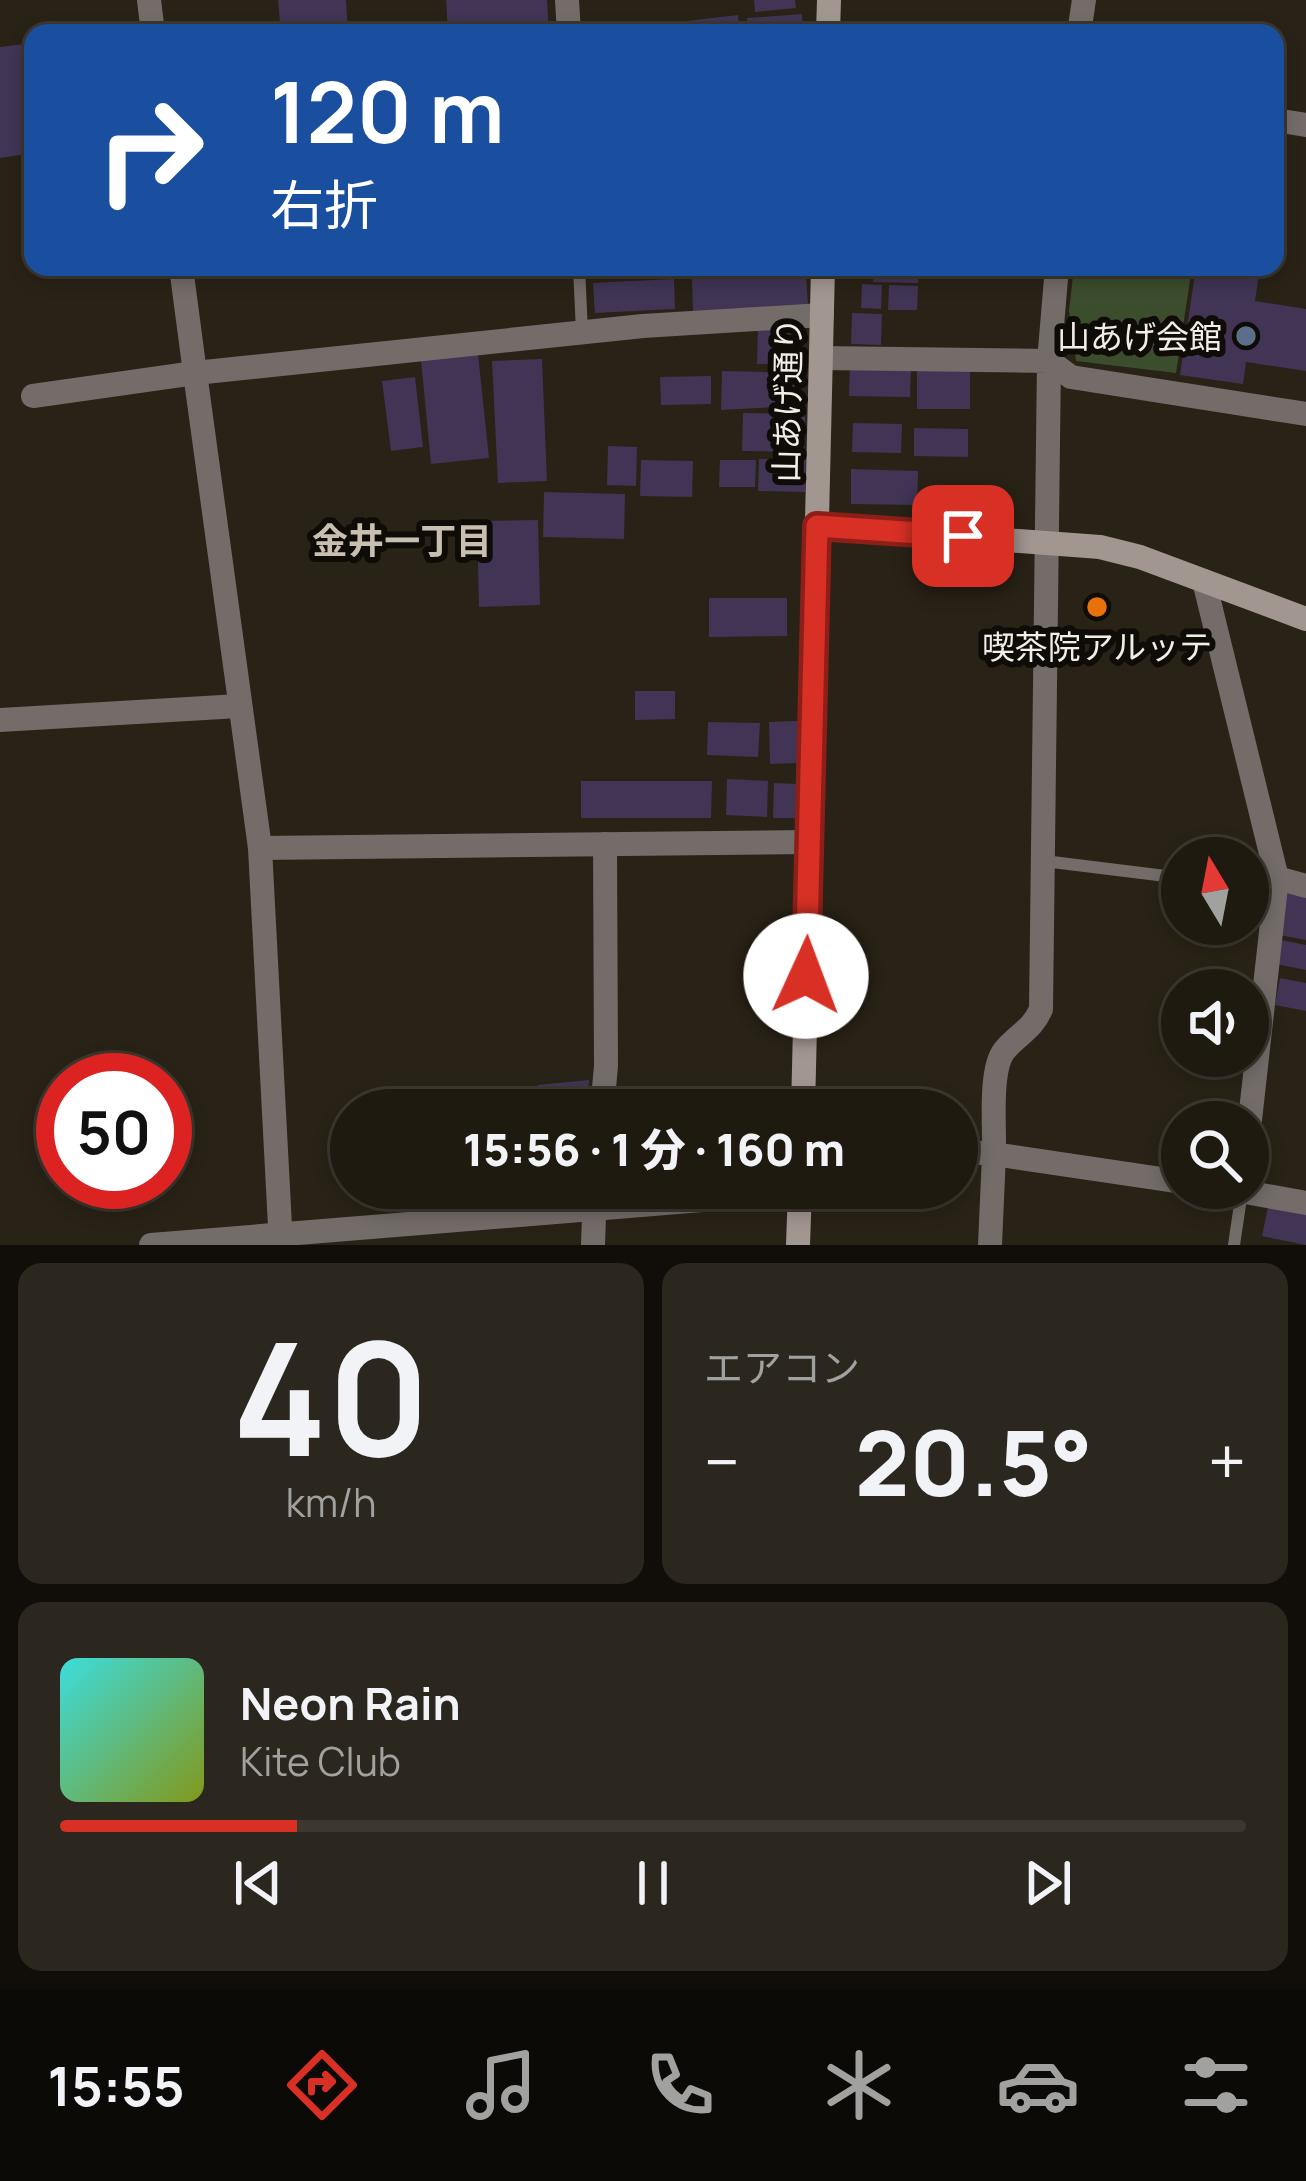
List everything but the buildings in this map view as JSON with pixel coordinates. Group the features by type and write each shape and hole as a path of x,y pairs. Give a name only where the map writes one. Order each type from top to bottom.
{"main road":[{"name":"山あげ通り","path":"803,1089 823,276"},
{"path":"817,526 1100,547 1306,620"},
{"path":"798,1245 799,1209"}],"street":[{"path":"182,276 260,848 280,1238"},
{"path":"990,1245 996,1072 1000,1055 1036,1023 1041,1009 1049,361 1056,276"},
{"path":"33,396 195,373 582,332 822,315"},
{"path":"821,358 1049,361 1071,377 1306,414"},
{"path":"1204,581 1277,884 1252,1101"},
{"path":"0,720 239,706"},
{"path":"260,848 810,842"},
{"path":"604,1089 605,844"},
{"path":"1277,884 1306,886"},
{"path":"978,1153 1161,1179"},
{"path":"1269,1196 1306,1203"},
{"path":"151,1245 280,1238 513,1209"},
{"path":"593,1245 594,1209"}],"lane":[{"path":"580,276 582,332"},
{"path":"1044,861 1161,875"},
{"path":"1269,885 1277,884"},
{"path":"1234,1245 1235,1209"}],"green space":[{"path":"1073,276 1191,276 1176,373 1076,361 1069,311"}],"place":[{"name":"山あげ会館","path":"1246,336"},
{"name":"喫茶院アルッテ","path":"1097,607"}],"district":[{"name":"金井一丁目","path":"402,540"}],"route":[{"path":"806,976 817,526 963,536"}]}
